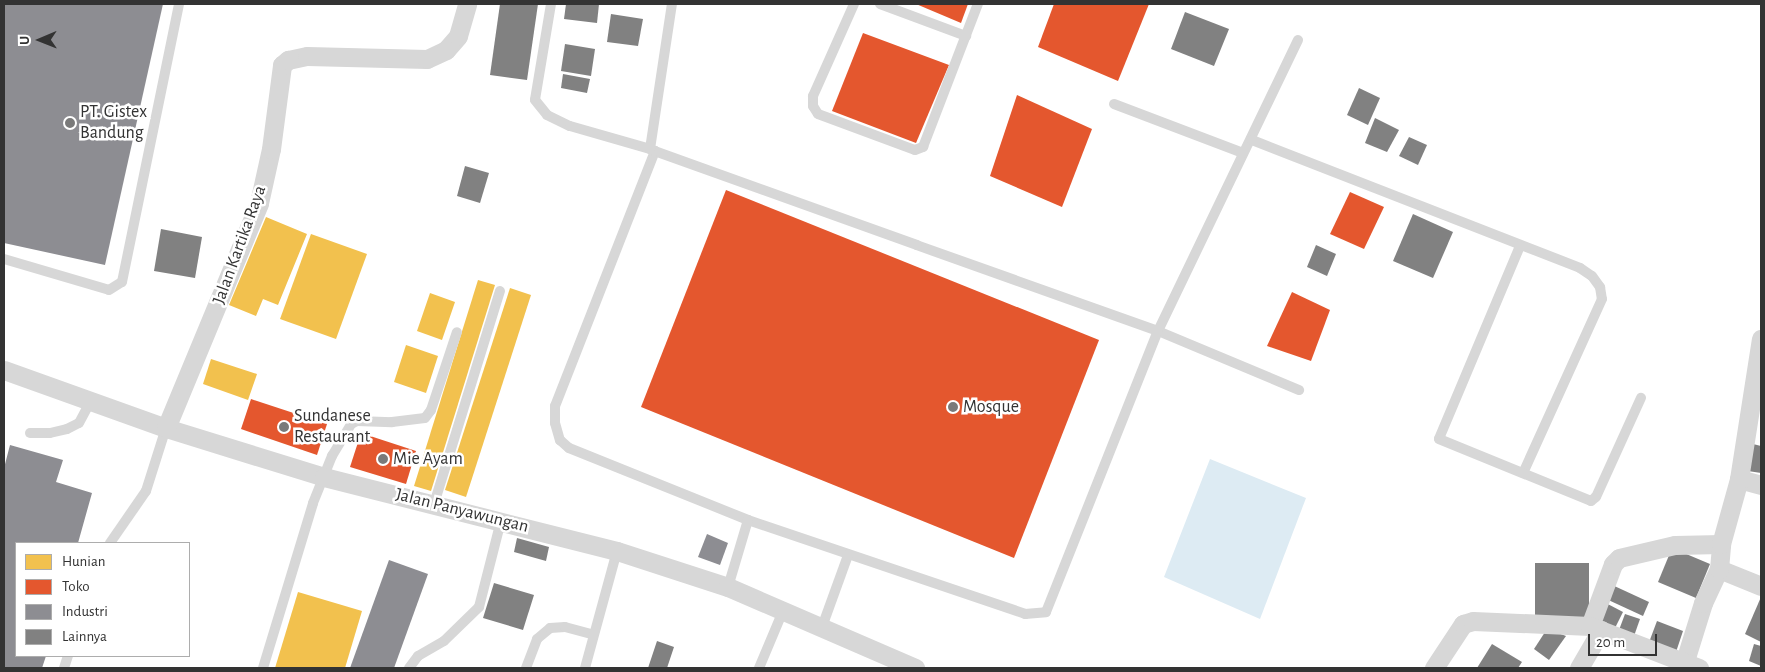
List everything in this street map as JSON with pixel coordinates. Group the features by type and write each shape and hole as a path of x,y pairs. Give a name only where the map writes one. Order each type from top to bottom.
{"street":[{"name":"Jalan Kartika Raya","path":"166,428 259,203 271,149 282,65 288,60 307,56 427,59 446,50 458,36 467,4"},
{"path":"1434,668 1468,622 1595,628 1694,667 1703,603 1719,570 1721,544 1739,479 1761,339"},
{"name":"Jalan Panyawungan","path":"4,373 166,428 324,476 617,551 728,587 914,668"},
{"path":"1739,479 1761,485"},
{"path":"1579,668 1595,628 1613,564 1619,558 1675,545 1721,544"},
{"path":"1719,570 1761,586"}],"lane":[{"path":"4,259 109,290 122,282 179,4"},
{"path":"551,4 535,100 547,115 570,126 652,150 1158,331 1299,390"},
{"path":"672,4 652,150 555,406 555,424 560,440 569,448 748,520 1025,614 1046,612 1158,331 1243,154 1252,140 1298,40"},
{"path":"854,4 813,96 813,106 818,114 915,150 923,147 978,4"},
{"path":"880,4 966,36"},
{"path":"1114,104 1243,154"},
{"path":"1252,140 1580,268 1600,287 1602,299 1523,473"},
{"path":"1520,246 1439,439 1591,501 1596,497 1641,398"},
{"path":"434,504 500,290"},
{"path":"263,668 313,503 332,456 351,424 425,418 431,410 457,332"},
{"path":"30,433 50,433 79,423 90,402"},
{"path":"111,542 146,491 166,428"},
{"path":"728,587 748,520"},
{"path":"408,668 418,656 444,641 479,607 501,521"},
{"path":"585,668 592,634 617,551"},
{"path":"822,627 848,555"},
{"path":"759,668 784,611"},
{"path":"526,668 537,639 550,628 565,627 592,634"}],"shaded area":[{"path":"1210,459 1306,498 1260,619 1164,577"}],"building: Hunian":[{"path":"266,217 307,234 278,305 263,299 256,316 229,305"},
{"path":"311,234 367,254 336,339 280,319"},
{"path":"478,280 495,285 431,491 414,486"},
{"path":"510,288 531,295 466,497 445,490"},
{"path":"430,293 455,302 442,340 417,331"},
{"path":"406,345 438,356 426,393 394,382"},
{"path":"211,359 257,374 248,400 203,384"},
{"path":"298,592 362,611 345,668 275,668"}],"building: Toko":[{"path":"916,4 968,4 961,23"},
{"path":"1054,4 1149,4 1118,81 1038,47"},
{"path":"863,33 949,65 916,143 832,111"},
{"path":"1017,95 1092,129 1062,207 990,176"},
{"path":"726,190 1099,340 1014,558 641,407"},
{"path":"1350,192 1384,207 1364,249 1330,234"},
{"path":"1292,292 1330,310 1311,361 1267,346"},
{"name":"Sundanese Restaurant","path":"251,399 327,424 317,455 241,429"},
{"name":"Mie Ayam","path":"361,433 416,451 406,484 350,467"}],"building: Industri":[{"name":"PT. Gistex Bandung","path":"4,4 163,4 105,265 4,243"},
{"path":"10,445 63,460 56,482 92,493 78,542 15,542 15,657 46,657 42,668 4,668 4,468"},
{"path":"707,534 728,543 720,565 698,557"},
{"path":"389,560 428,574 394,668 350,668"}],"building: Lainnya":[{"path":"500,4 538,4 527,80 490,75"},
{"path":"566,4 599,4 597,23 564,19"},
{"path":"1185,12 1229,29 1214,66 1171,49"},
{"path":"611,14 643,19 638,46 607,42"},
{"path":"565,44 595,49 591,76 561,71"},
{"path":"563,74 590,79 587,93 561,88"},
{"path":"1359,88 1380,98 1368,125 1347,115"},
{"path":"1375,118 1399,130 1387,152 1365,143"},
{"path":"1409,137 1427,145 1418,165 1399,156"},
{"path":"465,166 489,173 480,203 457,196"},
{"path":"1413,214 1453,232 1433,278 1393,261"},
{"path":"161,229 202,237 195,278 154,271"},
{"path":"1316,245 1336,254 1327,276 1307,267"},
{"path":"1753,444 1761,446 1761,473 1748,471"},
{"path":"517,538 549,547 546,561 514,552"},
{"path":"1672,548 1710,564 1696,598 1658,582"},
{"path":"1535,563 1589,563 1589,621 1535,621"},
{"path":"494,583 534,595 523,630 483,618"},
{"path":"1610,584 1649,602 1643,616 1604,598"},
{"path":"1761,597 1761,642 1745,634"},
{"path":"1602,601 1623,612 1615,628 1596,621"},
{"path":"1625,614 1640,619 1634,636 1619,630"},
{"path":"1657,621 1683,631 1675,655 1648,645"},
{"path":"1547,629 1566,636 1549,660 1534,649"},
{"path":"657,641 674,647 667,668 648,668"},
{"path":"1492,644 1522,662 1518,668 1477,668"},
{"path":"1754,644 1761,646 1761,666 1749,661"}],"place":[{"name":"PT. Gistex Bandung","path":"70,123"},
{"name":"Mosque","path":"953,407"},
{"name":"Sundanese Restaurant","path":"284,427"},
{"name":"Mie Ayam","path":"383,459"}]}
